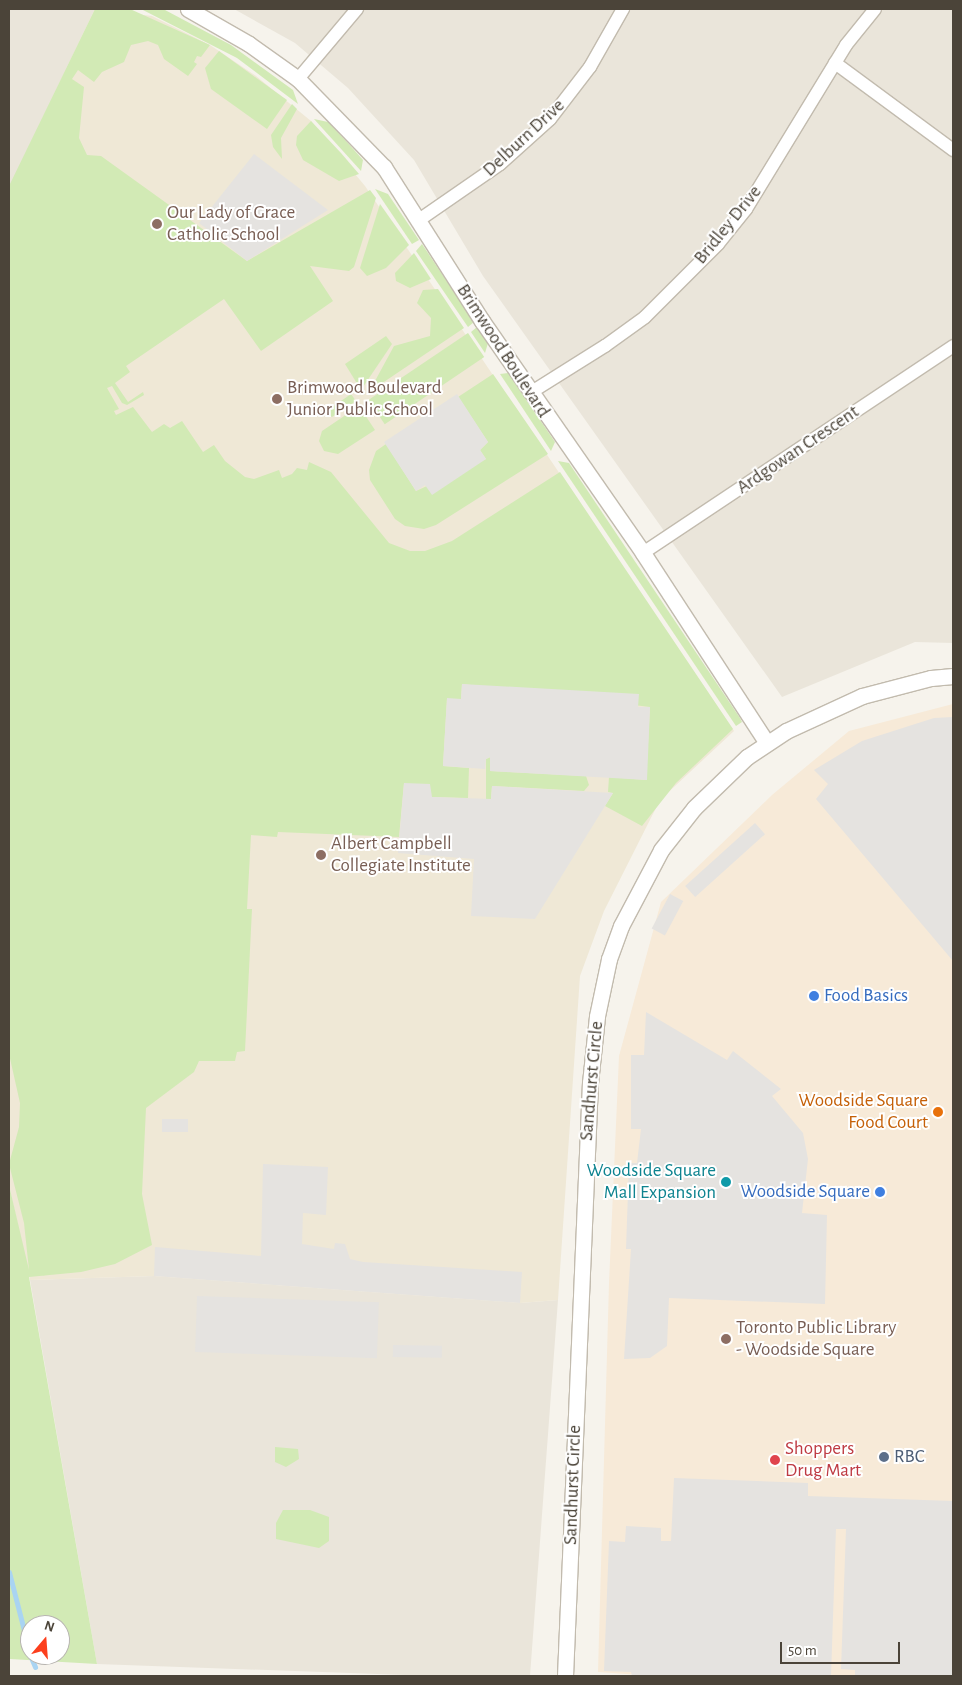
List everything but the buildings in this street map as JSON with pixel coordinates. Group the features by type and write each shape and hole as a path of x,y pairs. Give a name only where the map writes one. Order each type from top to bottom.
{"street":[{"name":"Brimwood Boulevard","path":"188,9 249,44 298,79 384,167 530,393 643,553 767,743"},
{"path":"298,79 357,9"},
{"name":"Delburn Drive","path":"419,220 500,164 550,119 590,67 623,9"},
{"name":"Bridley Drive","path":"530,393 605,346 645,317 718,244 750,202 835,62 875,9"},
{"path":"835,62 953,150"},
{"name":"Ardgowan Crescent","path":"643,553 953,346"},
{"name":"Sandhurst Circle","path":"565,1676 590,1083 597,1016 609,959 621,926 661,850 694,808 747,757 767,743 826,710 862,696 931,678 953,676"}],"shaded area":[{"path":"9,9 95,9 9,188"},
{"name":"Albert Campbell Collegiate Institute","path":"95,9 152,16 210,45 256,76 311,121 365,186 734,731 660,800 604,911 580,976 558,1300 520,1303 154,1276 30,1280 9,1185 9,188"},
{"path":"234,9 953,9 953,643 915,642 782,697 483,276 414,160 348,88 295,43"},
{"path":"254,154 328,210 247,261 199,223"},
{"path":"457,394 488,442 480,450 486,459 432,495 425,485 416,491 384,442"},
{"path":"462,684 639,694 638,707 650,707 647,780 490,771 490,757 486,759 485,769 443,766 447,698 461,699"},
{"path":"953,704 953,1676 654,1676 598,1672 609,1283 619,1056 661,902 772,795 849,731"},
{"path":"953,717 953,961 816,799 828,784 814,770 862,741 934,718"},
{"path":"404,783 430,784 432,797 491,799 492,786 613,793 535,919 471,916 474,859 398,853"},
{"path":"755,823 765,834 695,897 685,886"},
{"path":"670,894 683,901 665,935 652,928"},
{"name":"Woodside Square Mall Expansion","path":"646,1012 727,1060 733,1051 781,1089 772,1096 803,1133 808,1159 802,1213 827,1215 825,1304 669,1298 667,1346 650,1358 624,1359 631,1249 626,1249 629,1163 637,1163 641,1129 631,1129 631,1055 644,1055"},
{"path":"162,1119 188,1119 188,1132 162,1132"},
{"path":"263,1164 328,1167 326,1215 303,1213 302,1244 334,1249 335,1243 345,1244 350,1259 363,1262 522,1272 520,1303 154,1276 155,1247 261,1256"},
{"path":"154,1276 520,1303 558,1300 530,1676 432,1676 97,1664 30,1280"},
{"path":"197,1296 379,1302 377,1358 195,1352"},
{"path":"393,1345 442,1346 442,1358 393,1357"},
{"path":"674,1478 808,1483 808,1496 953,1501 953,1676 855,1676 855,1670 841,1669 846,1529 836,1529 831,1676 632,1676 631,1672 604,1671 609,1541 625,1542 626,1526 661,1528 661,1541 671,1541"}],"green space":[{"path":"95,9 130,9 210,45 201,57 197,56 194,62 197,64 188,76 164,59 158,45 148,41 131,45 124,62 102,72 94,82 78,70 72,79 84,87 79,138 87,155 101,156 247,261 370,190 376,198 354,267 349,271 310,266 333,301 261,351 224,299 126,366 130,372 115,383 128,402 143,392 144,395 127,405 122,403 112,386 107,388 119,409 114,411 116,415 133,407 152,432 164,424 170,428 182,421 203,452 214,445 225,461 245,477 254,479 279,470 282,478 292,474 297,468 307,470 309,462 331,472 389,543 410,551 425,551 452,541 560,472 733,729 676,783 642,826 605,806 613,793 608,792 609,777 646,780 650,707 462,684 461,699 447,699 443,766 469,768 468,798 432,797 404,783 399,837 278,832 277,837 251,835 247,909 252,909 245,1051 237,1052 235,1061 199,1061 194,1072 146,1108 142,1194 152,1245 115,1264 81,1272 29,1277 97,1664 70,1662 70,1615 20,1615 20,1660 10,1659 9,1185 29,1270 24,1223 9,1164 19,1127 20,1103 9,1054 9,186"},
{"path":"141,9 165,10 231,45 293,90 298,104 237,58"},
{"path":"219,51 287,100 267,129 211,89 205,68"},
{"path":"292,104 297,109 281,138 282,159 273,147 271,135"},
{"path":"314,119 328,122 347,142 363,160 361,171"},
{"path":"311,121 359,174 339,181 303,160 296,145 297,136"},
{"path":"375,189 388,194 419,240 412,244"},
{"path":"380,204 409,245 386,268 367,276 360,268"},
{"path":"422,244 474,322 468,327 416,251"},
{"path":"414,253 431,279 410,288 396,281 395,273"},
{"path":"438,289 464,328 369,392 394,346 430,336 431,318 417,303 423,290"},
{"path":"477,327 488,343 485,353 471,332"},
{"path":"468,333 484,357 385,424 369,400"},
{"path":"386,336 392,344 361,390 345,364"},
{"path":"508,373 555,442 551,451 500,374"},
{"path":"493,374 548,454 436,525 424,529 405,526 395,519 370,480 369,470 376,451 386,444 416,491 486,459 480,450 488,442 458,397"},
{"path":"351,394 356,401 332,417 325,412"},
{"path":"359,406 375,430 338,454 324,451 319,441 322,431"},
{"path":"558,461 569,463 742,722 736,726"},
{"path":"491,757 490,771 586,776 589,785 584,791 492,786 491,799 486,799 486,759"},
{"path":"275,1447 298,1449 299,1459 286,1467 275,1462"},
{"path":"283,1510 310,1510 329,1517 329,1541 319,1548 276,1539 276,1523"}],"waterway":[{"path":"9,1572 20,1615"}],"place":[{"name":"Our Lady of Grace Catholic School","path":"157,224"},
{"name":"Brimwood Boulevard Junior Public School","path":"277,399"},
{"name":"Albert Campbell Collegiate Institute","path":"321,855"},
{"name":"Food Basics","path":"814,996"},
{"name":"Woodside Square Food Court","path":"938,1112"},
{"name":"Woodside Square Mall Expansion","path":"726,1182"},
{"name":"Woodside Square","path":"880,1192"},
{"name":"Toronto Public Library - Woodside Square","path":"726,1339"},
{"name":"RBC","path":"884,1457"},
{"name":"Shoppers Drug Mart","path":"775,1460"}]}
